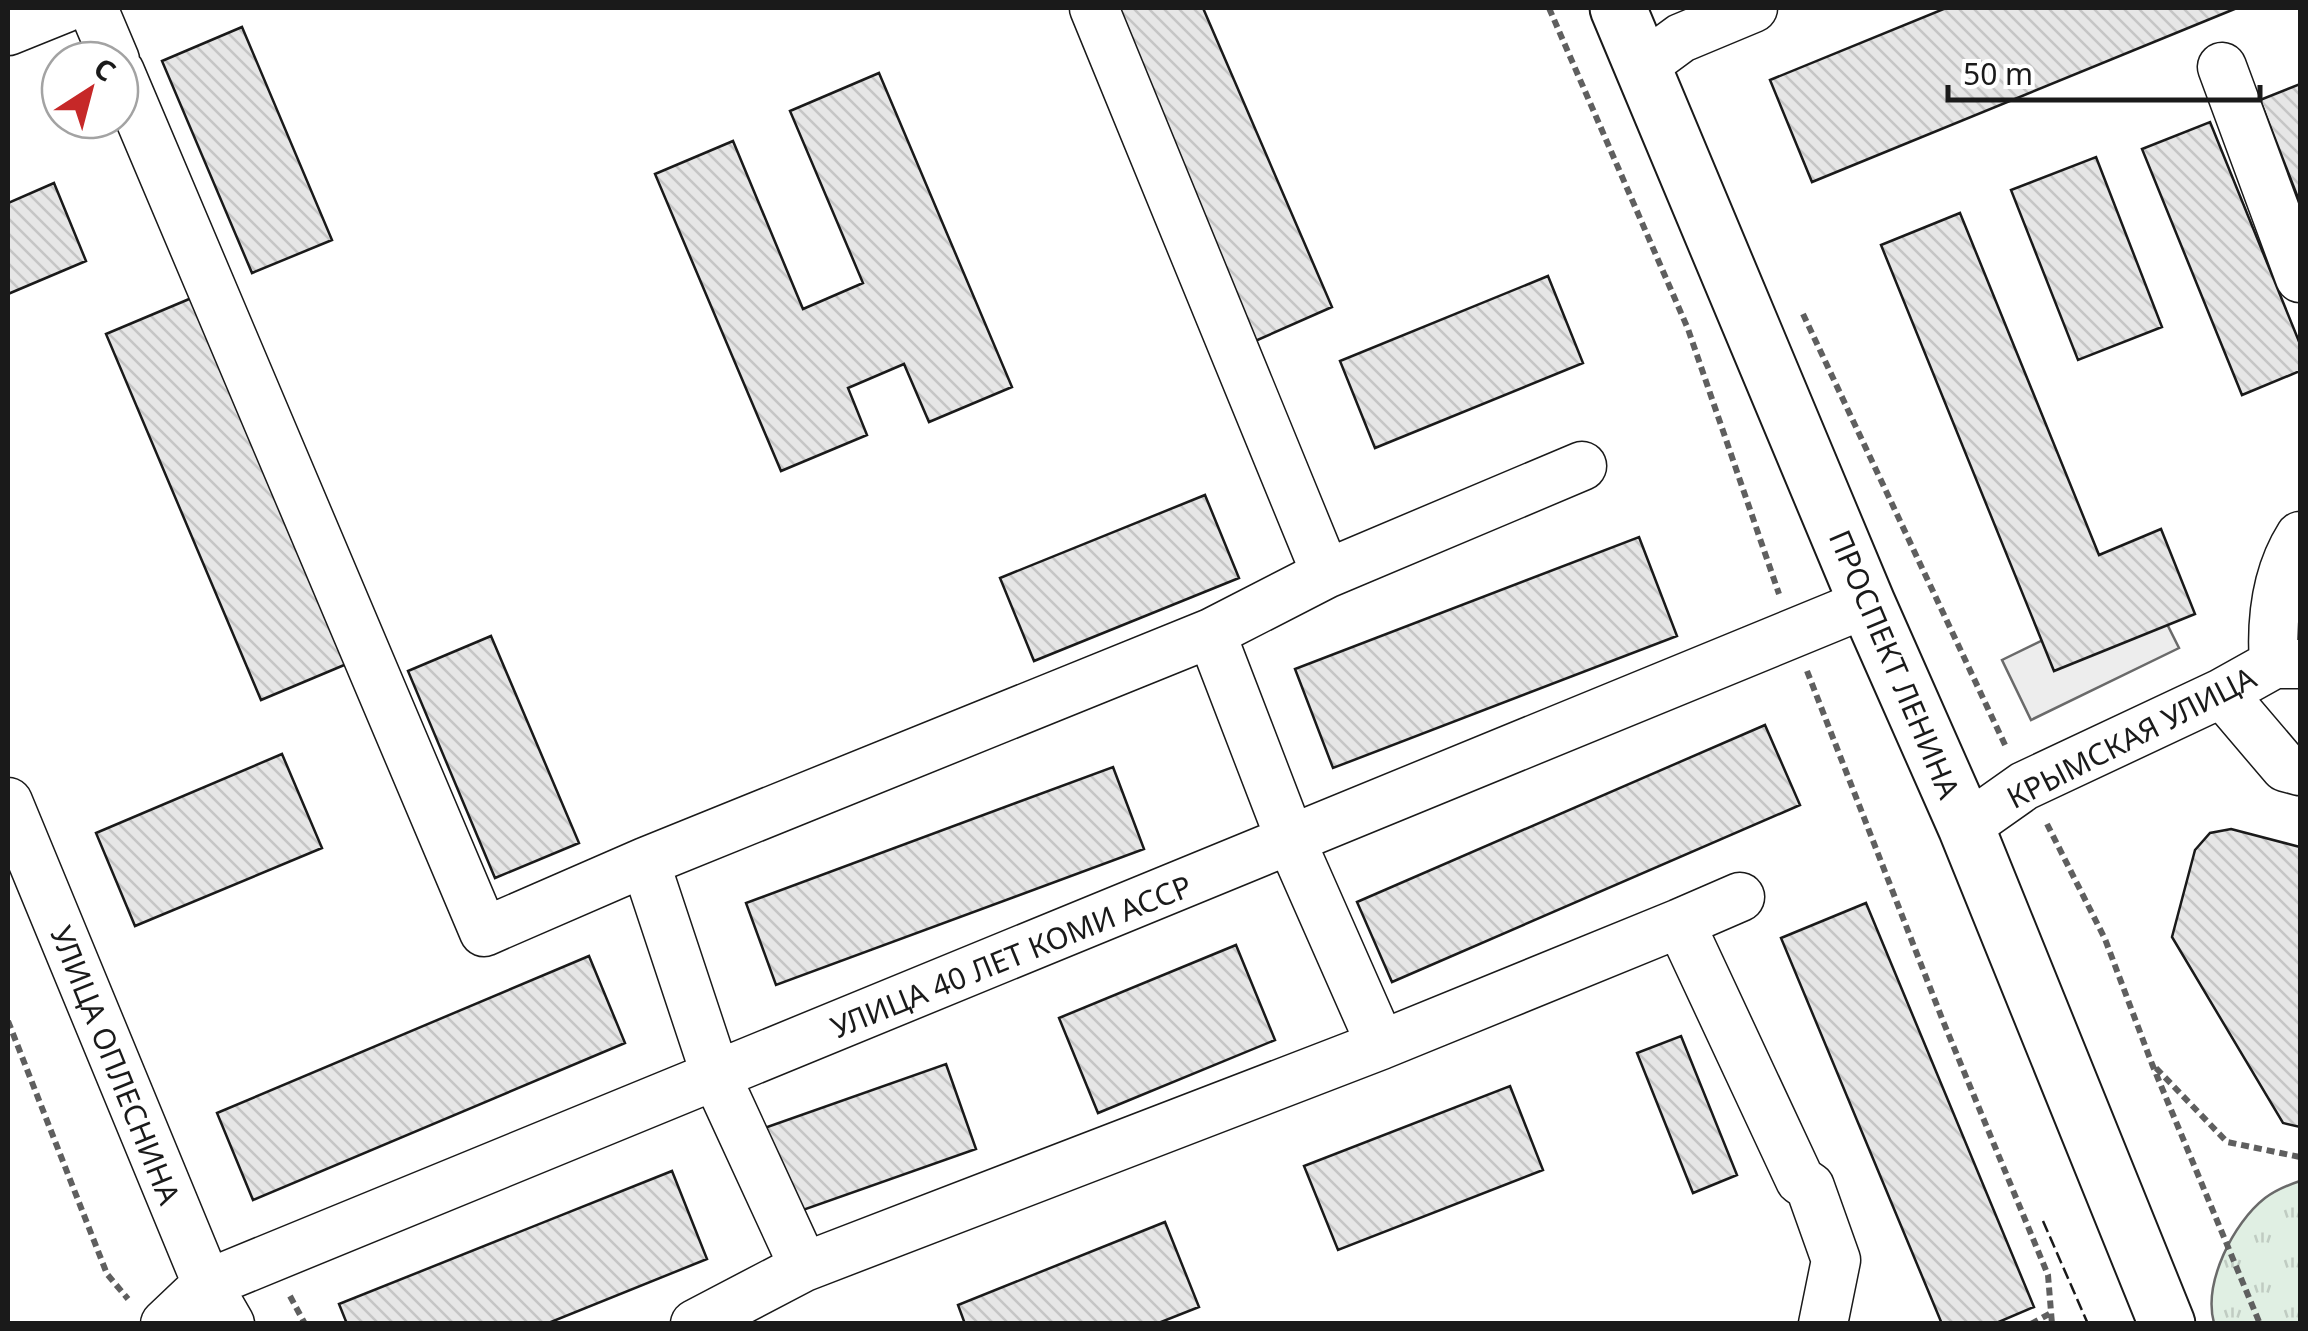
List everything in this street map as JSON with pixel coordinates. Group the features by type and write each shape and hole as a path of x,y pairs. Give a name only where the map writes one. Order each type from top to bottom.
{"main road":[{"name":"ПРОСПЕКТ ЛЕНИНА","path":"1618,8 1966,827 2167,1324"}],"street":[{"path":"8,32 65,8"},
{"path":"93,8 107,40"},
{"path":"1094,8 1326,574"},
{"path":"1643,66 1681,38 1753,8"},
{"path":"2222,67 2300,278"},
{"path":"140,119 484,932 644,862 1211,633 1326,574 1582,466"},
{"path":"2287,664 2272,626 2290,552 2300,536"},
{"name":"УЛИЦА 40 ЛЕТ КОМИ АССР","path":"151,1317 218,1304 716,1076 1868,603"},
{"path":"1211,633 1291,841 1381,1045"},
{"name":"КРЫМСКАЯ УЛИЦА","path":"1966,827 2024,786 2287,664"},
{"path":"2222,692 2285,767 2300,771"},
{"name":"УЛИЦА ОПЛЕСНИНА","path":"8,802 218,1304"},
{"path":"644,862 716,1076 804,1267"},
{"path":"695,1324 804,1267 1381,1045 1740,897"},
{"path":"1680,923 1800,1180 1810,1188 1830,1242 1836,1260 1823,1324"}],"path":[{"path":"1796,299 2024,786 2054,836 2105,939 2152,1064 2260,1324"},
{"path":"8,1021 107,1274 151,1317"},
{"path":"2152,1064 2227,1142 2300,1157"},
{"path":"2031,1324 2051,1313"}],"green space":[{"path":"2300,1181 2300,1323 2214,1323 2213,1290 2232,1238 2265,1198"}],"shaded area":[{"path":"2149,588 2179,648 2031,720 2002,660"}],"building":[{"path":"1101,8 1203,8 1332,307 1246,345"},
{"path":"1946,8 2237,8 1812,182 1770,80"},
{"path":"242,27 332,240 252,273 162,61"},
{"path":"879,73 1012,387 929,422 904,364 848,388 867,435 781,471 655,174 733,141 803,309 863,283 790,111"},
{"path":"2300,84 2300,203 2260,100"},
{"path":"2210,122 2300,344 2300,371 2242,395 2142,149"},
{"path":"2096,157 2162,327 2078,360 2011,190"},
{"path":"54,183 86,261 8,294 8,203"},
{"path":"1960,213 2099,555 2161,529 2195,614 2054,671 1881,245"},
{"path":"1548,276 1583,363 1375,448 1340,361"},
{"path":"194,297 349,663 261,700 106,334"},
{"path":"1205,495 1239,578 1034,661 1000,578"},
{"path":"1639,537 1677,636 1333,768 1295,669"},
{"path":"491,636 579,843 495,878 408,671"},
{"path":"1765,725 1800,805 1392,982 1357,902"},
{"path":"282,754 322,848 135,926 96,833"},
{"path":"1113,767 1144,849 776,985 746,903"},
{"path":"2231,829 2300,847 2300,1127 2283,1123 2172,937 2195,850 2210,833"},
{"path":"1866,903 2034,1307 1994,1324 1942,1324 1781,938"},
{"path":"1236,945 1275,1040 1098,1113 1059,1018"},
{"path":"589,956 625,1043 253,1200 217,1113"},
{"path":"1681,1036 1737,1175 1693,1193 1637,1053"},
{"path":"946,1064 976,1149 786,1216 756,1131"},
{"path":"1510,1086 1543,1170 1338,1250 1304,1166"},
{"path":"672,1171 707,1259 546,1324 347,1324 339,1304"},
{"path":"1165,1222 1199,1307 1156,1324 965,1324 958,1305"}],"fence":[{"path":"2043,1221 2088,1324"}]}
